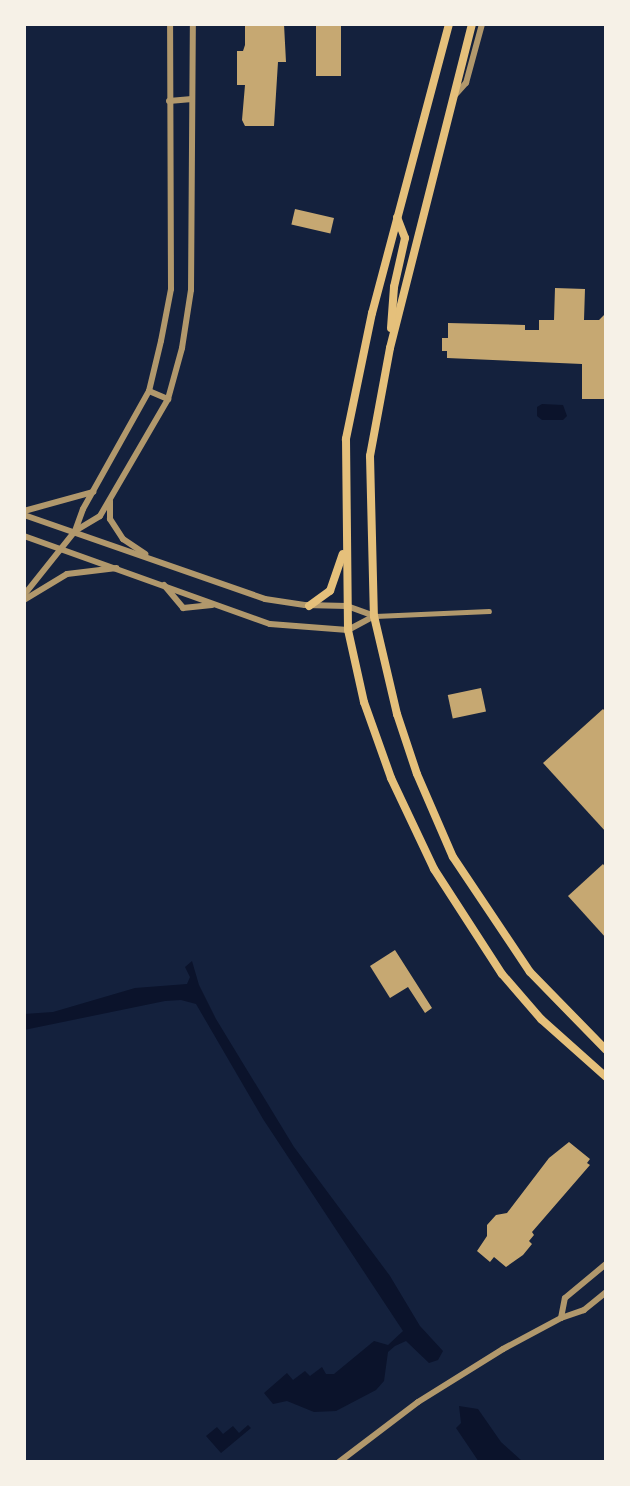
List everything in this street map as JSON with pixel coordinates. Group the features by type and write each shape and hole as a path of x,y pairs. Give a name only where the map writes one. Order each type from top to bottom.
{"main road":[{"path":"446,24 445,38 372,313 346,439 348,630 373,727 391,778 434,869 502,974 541,1019 606,1077"},
{"path":"472,24 389,352 370,456 374,616 397,714 417,774 453,857 530,972 606,1050"},
{"path":"389,352 394,287 405,238 397,217"},
{"path":"309,606 330,591 346,541"}],"street":[{"path":"75,531 100,516 110,499 168,399 182,348 191,290 193,24"},
{"path":"453,96 466,83 482,24"},
{"path":"24,597 75,531 149,391 171,289 168,25"},
{"path":"169,101 192,99"},
{"path":"149,391 168,399"},
{"path":"24,513 93,492"},
{"path":"110,499 110,519 123,539 155,560"},
{"path":"24,513 265,599 309,606 347,606 374,616 489,611"},
{"path":"24,536 62,547 270,624 348,630 374,616"},
{"path":"24,597 67,574 119,568"},
{"path":"164,585 183,608 212,605"},
{"path":"561,1318 565,1298 606,1264"},
{"path":"339,1462 418,1402 561,1318 584,1310 606,1292"}],"water":[{"path":"542,404 563,405 567,416 563,420 542,420 537,416 537,407"},
{"path":"192,961 199,985 216,1019 294,1147 390,1276 420,1326 443,1351 438,1360 429,1363 406,1341 395,1346 388,1352 384,1381 376,1390 336,1411 314,1412 287,1401 273,1404 264,1393 287,1373 293,1380 305,1371 310,1376 322,1367 326,1374 334,1374 374,1341 388,1345 403,1331 263,1119 196,1004 181,1000 165,1001 24,1030 24,1014 53,1012 135,988 187,984 190,977 185,967"},
{"path":"459,1406 478,1409 501,1442 523,1462 479,1462 456,1428 461,1423"},
{"path":"248,1425 251,1428 221,1453 206,1436 217,1427 223,1434 233,1426 239,1433"}],"building":[{"path":"245,24 284,24 286,62 278,62 274,126 245,126 242,120 245,85 237,85 237,51 243,51 245,45"},
{"path":"316,24 341,24 341,76 316,76"},
{"path":"295,209 334,218 330,234 291,225"},
{"path":"555,288 585,289 584,320 599,320 606,313 606,399 582,399 582,364 447,358 447,351 442,351 442,338 448,338 448,323 525,325 525,330 539,330 539,320 554,320"},
{"path":"481,688 486,711 453,719 448,695"},
{"path":"603,709 606,712 606,832 543,763"},
{"path":"603,864 606,868 606,938 568,896"},
{"path":"395,950 432,1008 425,1013 408,987 390,998 370,966"},
{"path":"569,1142 590,1159 587,1163 590,1165 532,1232 534,1235 529,1241 532,1244 523,1255 506,1267 494,1257 490,1262 477,1251 487,1236 487,1225 496,1215 507,1213 549,1158"}]}
